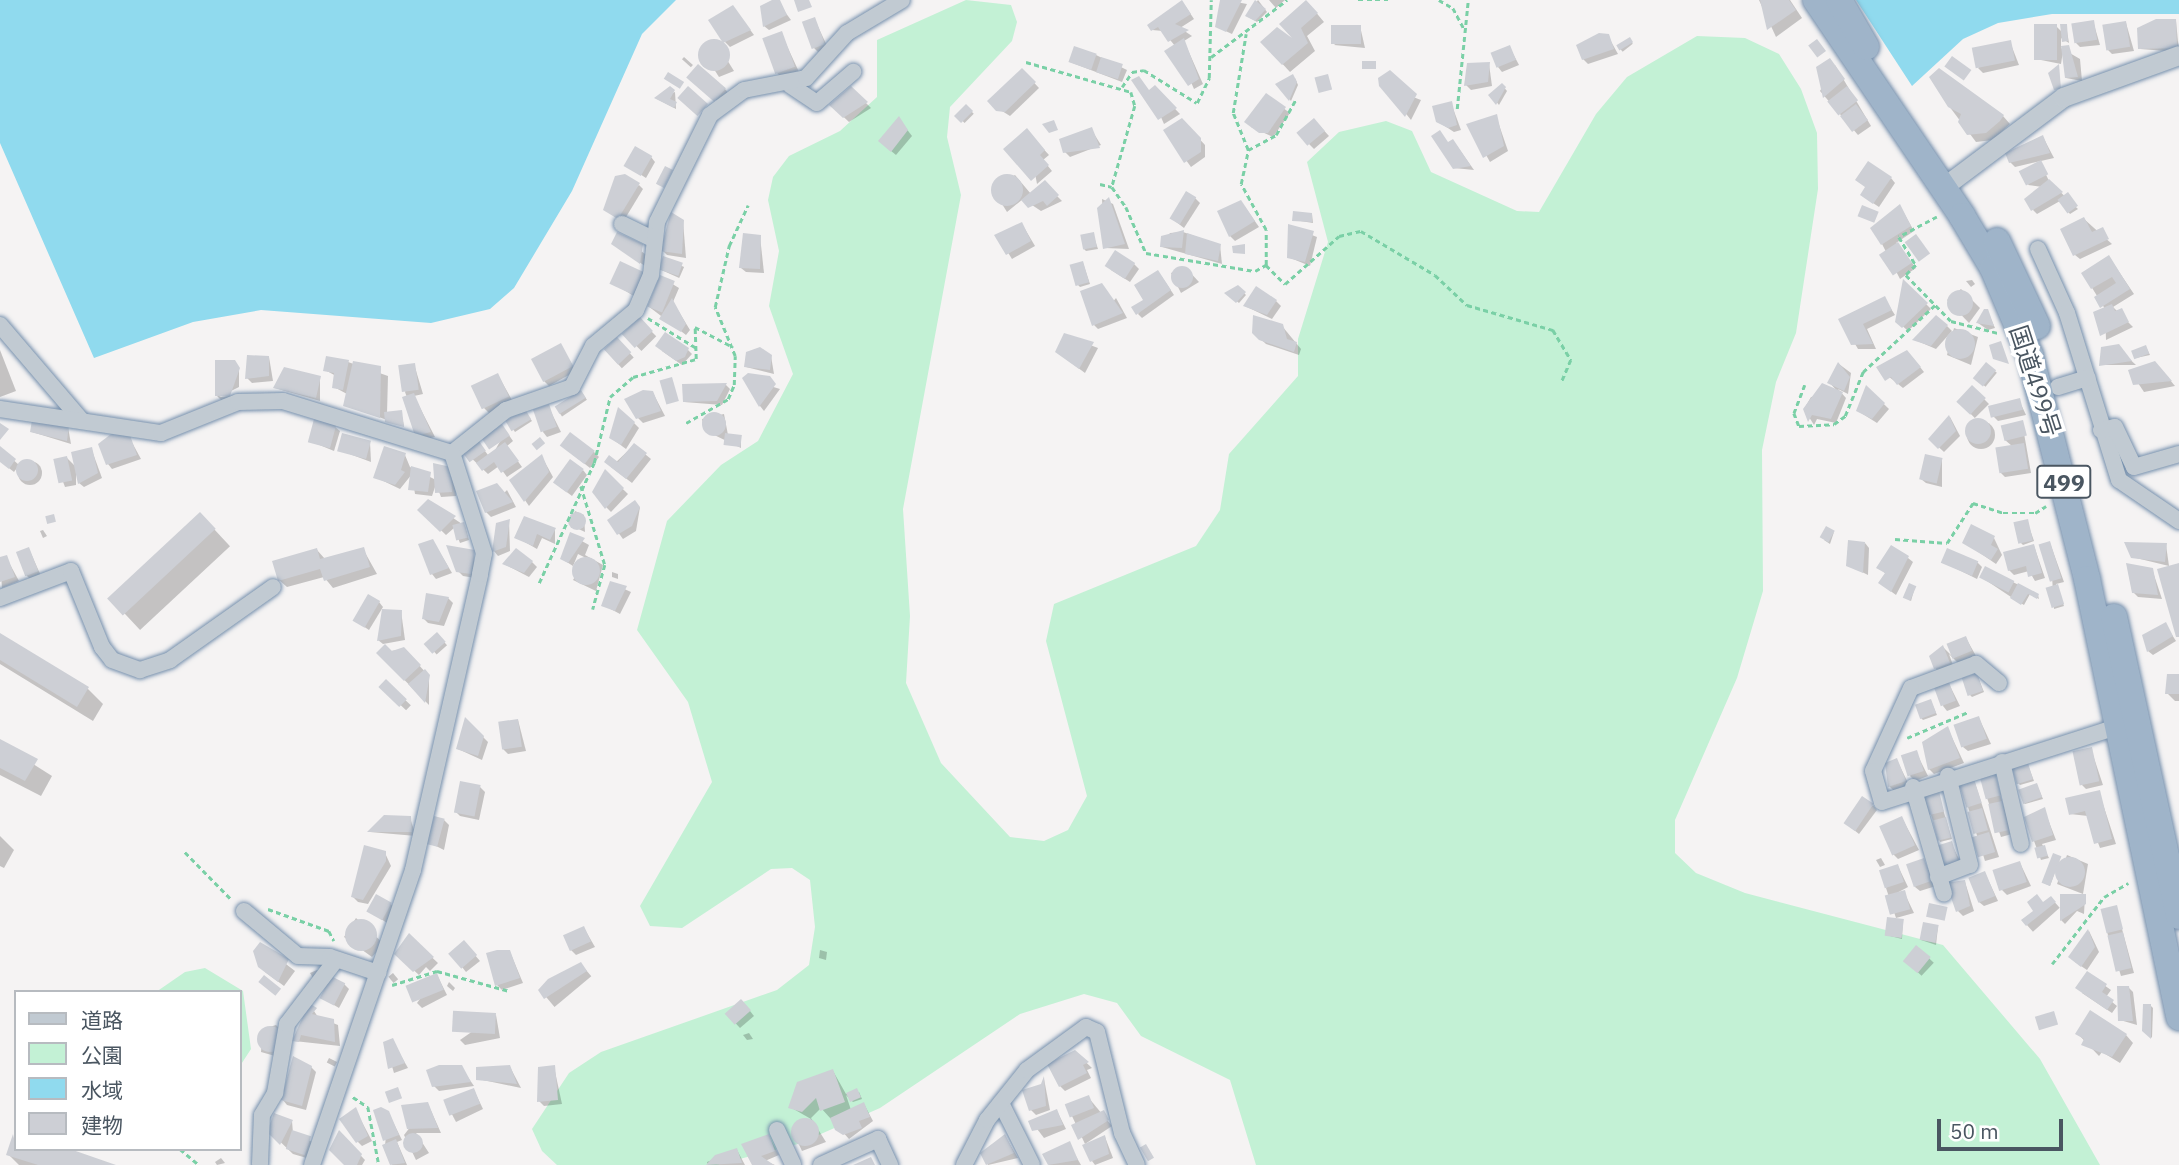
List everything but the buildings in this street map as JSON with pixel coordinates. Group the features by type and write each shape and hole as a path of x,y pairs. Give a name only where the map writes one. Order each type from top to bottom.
{"highway":[{"name":"国道499号","path":"1816,0 2022,286 2058,387 2153,779 2179,916"},
{"name":"国道499号","path":"1839,0 1951,190 2022,333 2067,492 2120,726 2179,1017"}],"street":[{"path":"452,453 506,410 572,387 593,346 636,310 651,275 651,237 710,116 744,90 790,85 814,72 854,27 902,0"},
{"path":"1951,190 2063,97 2179,55"},
{"path":"790,85 817,103 852,72"},
{"path":"622,224 651,237"},
{"path":"2038,249 2088,378 2101,430 2123,487 2179,521"},
{"path":"0,325 81,420"},
{"path":"2058,387 2088,378"},
{"path":"0,409 161,433 238,402 283,401 452,453"},
{"path":"2101,430 2115,427 2134,467 2179,454"},
{"path":"312,1165 420,845 484,552 452,453"},
{"path":"0,598 71,571 102,647 112,660 140,670 170,660 273,587"},
{"path":"1999,682 1976,664 1912,688 1873,771 1882,802 1913,787 2120,726"},
{"path":"2002,762 2021,844"},
{"path":"1938,877 1970,865 1948,776"},
{"path":"1913,787 1944,894"},
{"path":"244,911 298,956 333,959 378,973"},
{"path":"259,1165 262,1115 275,1093 287,1024 333,959"},
{"path":"964,1165 1001,1103 1027,1070 1086,1027 1097,1032 1122,1133 1137,1165"},
{"path":"1001,1103 1032,1165"},
{"path":"777,1130 793,1165"},
{"path":"821,1165 878,1139 890,1165"}],"path":[{"path":"1122,87 1132,72 1144,70 1197,103 1212,57 1211,0"},
{"path":"1212,57 1246,34 1287,0"},
{"path":"1358,0 1388,0"},
{"path":"1439,0 1453,8 1465,32"},
{"path":"1457,109 1468,0"},
{"path":"1246,34 1233,113 1248,150 1241,184 1266,230 1266,265 1284,284 1339,236 1361,231 1435,275 1467,305 1553,330 1572,360 1561,383"},
{"path":"1026,62 1122,87 1131,92 1135,106 1112,187 1146,253 1255,271 1266,265"},
{"path":"1248,150 1276,135 1296,99"},
{"path":"1100,184 1112,187"},
{"path":"1951,190 1899,237 1916,265 1906,275 1951,321 2022,333"},
{"path":"685,423 728,398 733,347 715,307 729,246 748,205"},
{"path":"1805,385 1794,413 1798,426 1834,424 1845,416 1863,372 1935,304"},
{"path":"636,310 698,349"},
{"path":"539,583 602,440 610,397 633,377 684,366 696,359 698,349 695,327 733,347"},
{"path":"581,486 605,565 593,609"},
{"path":"1895,539 1947,543 1973,503 2035,513 2067,492"},
{"path":"1885,745 1968,712"},
{"path":"185,852 244,911 269,909 329,931 335,940 333,959"},
{"path":"2052,964 2104,897 2151,876"},
{"path":"372,992 437,971 509,991"},
{"path":"339,1088 368,1107 379,1165"},
{"path":"182,1151 199,1165"}],"green space":[{"path":"966,0 1011,5 1017,22 1012,41 950,107 947,137 961,195 903,509 910,616 906,683 941,763 1010,837 1044,841 1068,830 1087,796 1046,641 1054,604 1196,546 1220,510 1229,454 1298,376 1298,339 1328,242 1307,162 1339,132 1386,121 1412,131 1431,172 1517,211 1539,212 1596,114 1627,77 1697,36 1745,38 1779,54 1801,89 1817,133 1818,189 1796,333 1776,382 1762,450 1763,591 1737,678 1675,820 1675,853 1696,873 1745,893 1943,945 2040,1059 2100,1165 1256,1165 1230,1080 1141,1036 1117,1003 1084,994 1020,1014 880,1108 798,1144 716,1165 557,1165 542,1151 532,1129 569,1073 601,1052 777,990 809,965 815,927 810,880 792,868 771,869 682,928 650,926 640,906 712,782 688,702 637,630 667,521 721,465 758,441 793,374 769,306 779,251 768,200 773,177 789,156 840,131 877,97 877,40"},
{"path":"205,968 241,990 159,990 185,972"},
{"path":"242,990 243,991 251,1049 242,1063"}],"water":[{"path":"0,0 676,0 642,34 572,191 514,288 490,309 431,323 261,310 193,322 94,358 0,143"},
{"path":"1856,0 2179,0 2179,14 2052,14 1998,23 1963,39 1912,86"}]}
